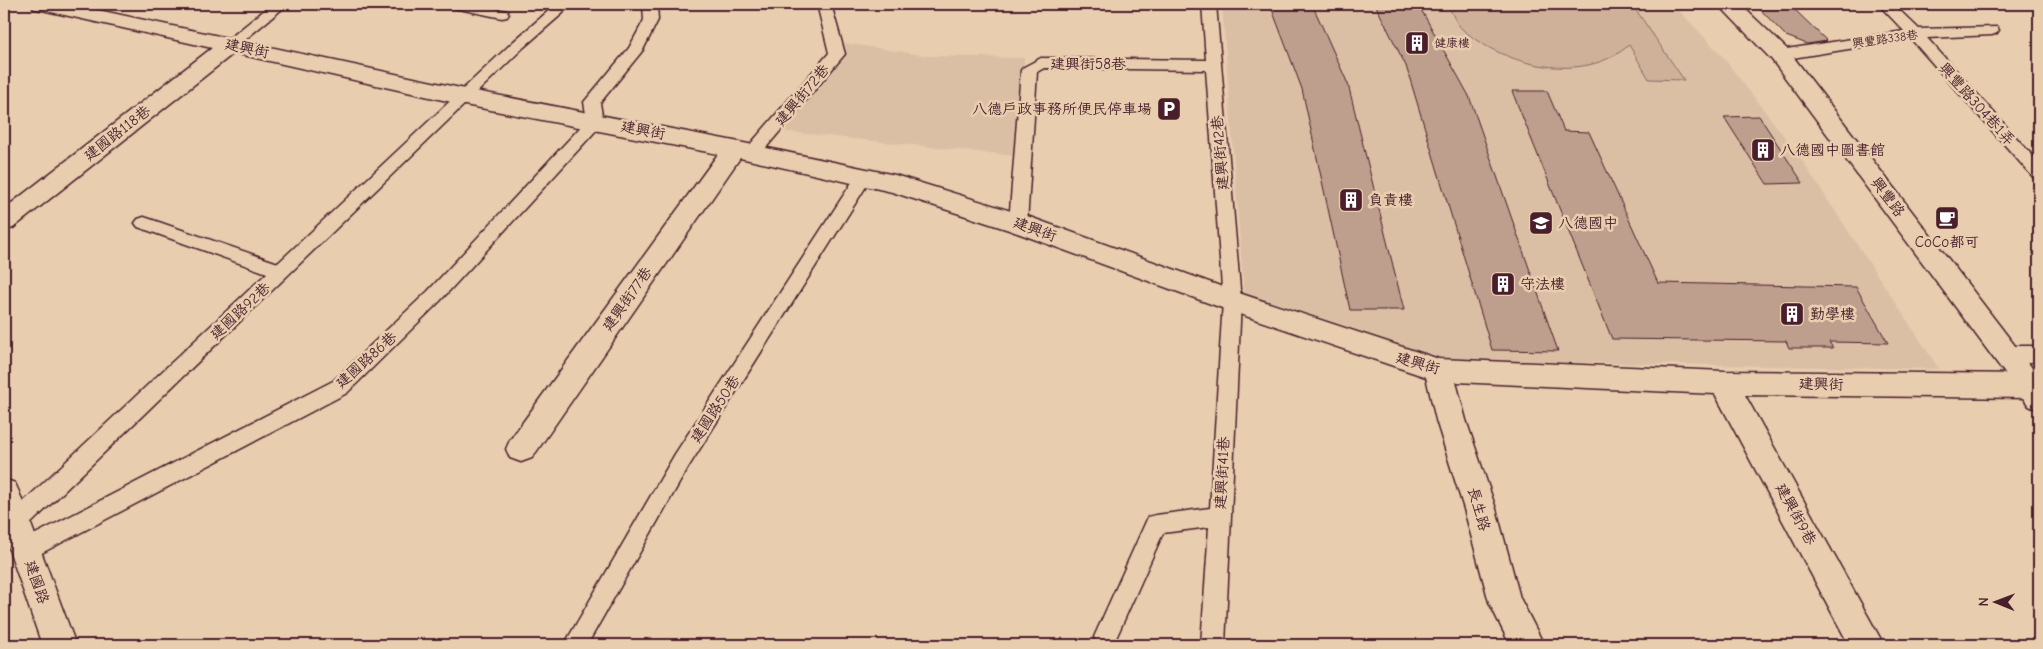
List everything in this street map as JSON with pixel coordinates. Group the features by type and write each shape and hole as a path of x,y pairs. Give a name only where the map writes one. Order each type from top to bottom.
{"street":[{"name":"建興街","path":"42,4 465,97 744,150 895,184 1018,223 1232,302 1439,370 1724,383 2035,392"},
{"name":"興豐路","path":"1728,4 1780,55 2035,392"},
{"name":"建國路118巷","path":"4,222 230,44"},
{"name":"建興街77巷","path":"520,449 744,150"},
{"name":"長生路","path":"1439,370 1451,420 1480,509 1505,602 1527,645"},
{"name":"建興街9巷","path":"1724,383 1867,645"},
{"name":"建國路","path":"4,492 15,535 58,645"}],"lane":[{"path":"230,44 281,4"},
{"path":"454,4 502,14"},
{"path":"594,121 592,102 635,50 651,20 650,4"},
{"name":"建興街72巷","path":"744,150 837,54 824,4"},
{"name":"建興街42巷","path":"1209,4 1212,65 1232,302"},
{"name":"興豐路304巷1弄","path":"1884,4 1915,34 2039,173"},
{"name":"建國路92巷","path":"15,535 282,271 558,10"},
{"name":"興豐路338巷","path":"1780,55 1915,34 1992,30"},
{"name":"建興街58巷","path":"1018,223 1029,70 1041,64 1212,65"},
{"name":"建國路86巷","path":"15,535 340,387 434,296 594,121"},
{"name":"建國路50巷","path":"575,645 682,460 864,177"},
{"path":"144,223 282,271"},
{"name":"建興街41巷","path":"1212,645 1232,302"},
{"path":"2006,354 2039,354"},
{"path":"1105,638 1156,524 1220,516"}],"shaded area":[{"name":"八德國中","path":"1222,4 1673,4 1722,56 1795,150 1939,369 1430,360 1354,329 1244,295"},
{"path":"1447,4 1632,4 1684,80 1649,79 1629,45 1611,57 1590,65 1568,67 1545,66 1522,61 1480,43 1463,30"},
{"path":"845,43 928,56 1024,58 1017,156 779,131"}],"building":[{"name":"負責樓","path":"1270,4 1312,4 1348,84 1404,310 1350,310 1302,89"},
{"name":"守法樓","path":"1375,4 1418,4 1469,96 1558,351 1492,350 1406,66"},
{"path":"1755,4 1789,4 1827,41 1807,44 1786,36"},
{"path":"1512,91 1547,91 1564,131 1589,132 1658,283 1856,287 1888,343 1829,342 1833,348 1789,348 1786,341 1612,339"},
{"name":"八德國中圖書館","path":"1759,116 1803,183 1767,184 1724,117"}],"place":[{"name":"健康樓","path":"1417,43"},
{"name":"八德戶政事務所便民停車場","path":"1169,109"},
{"name":"八德國中圖書館","path":"1763,150"},
{"name":"負責樓","path":"1351,200"},
{"name":"CoCo都可","path":"1947,218"},
{"name":"八德國中","path":"1541,223"},
{"name":"守法樓","path":"1503,284"},
{"name":"勤學樓","path":"1792,314"}]}
